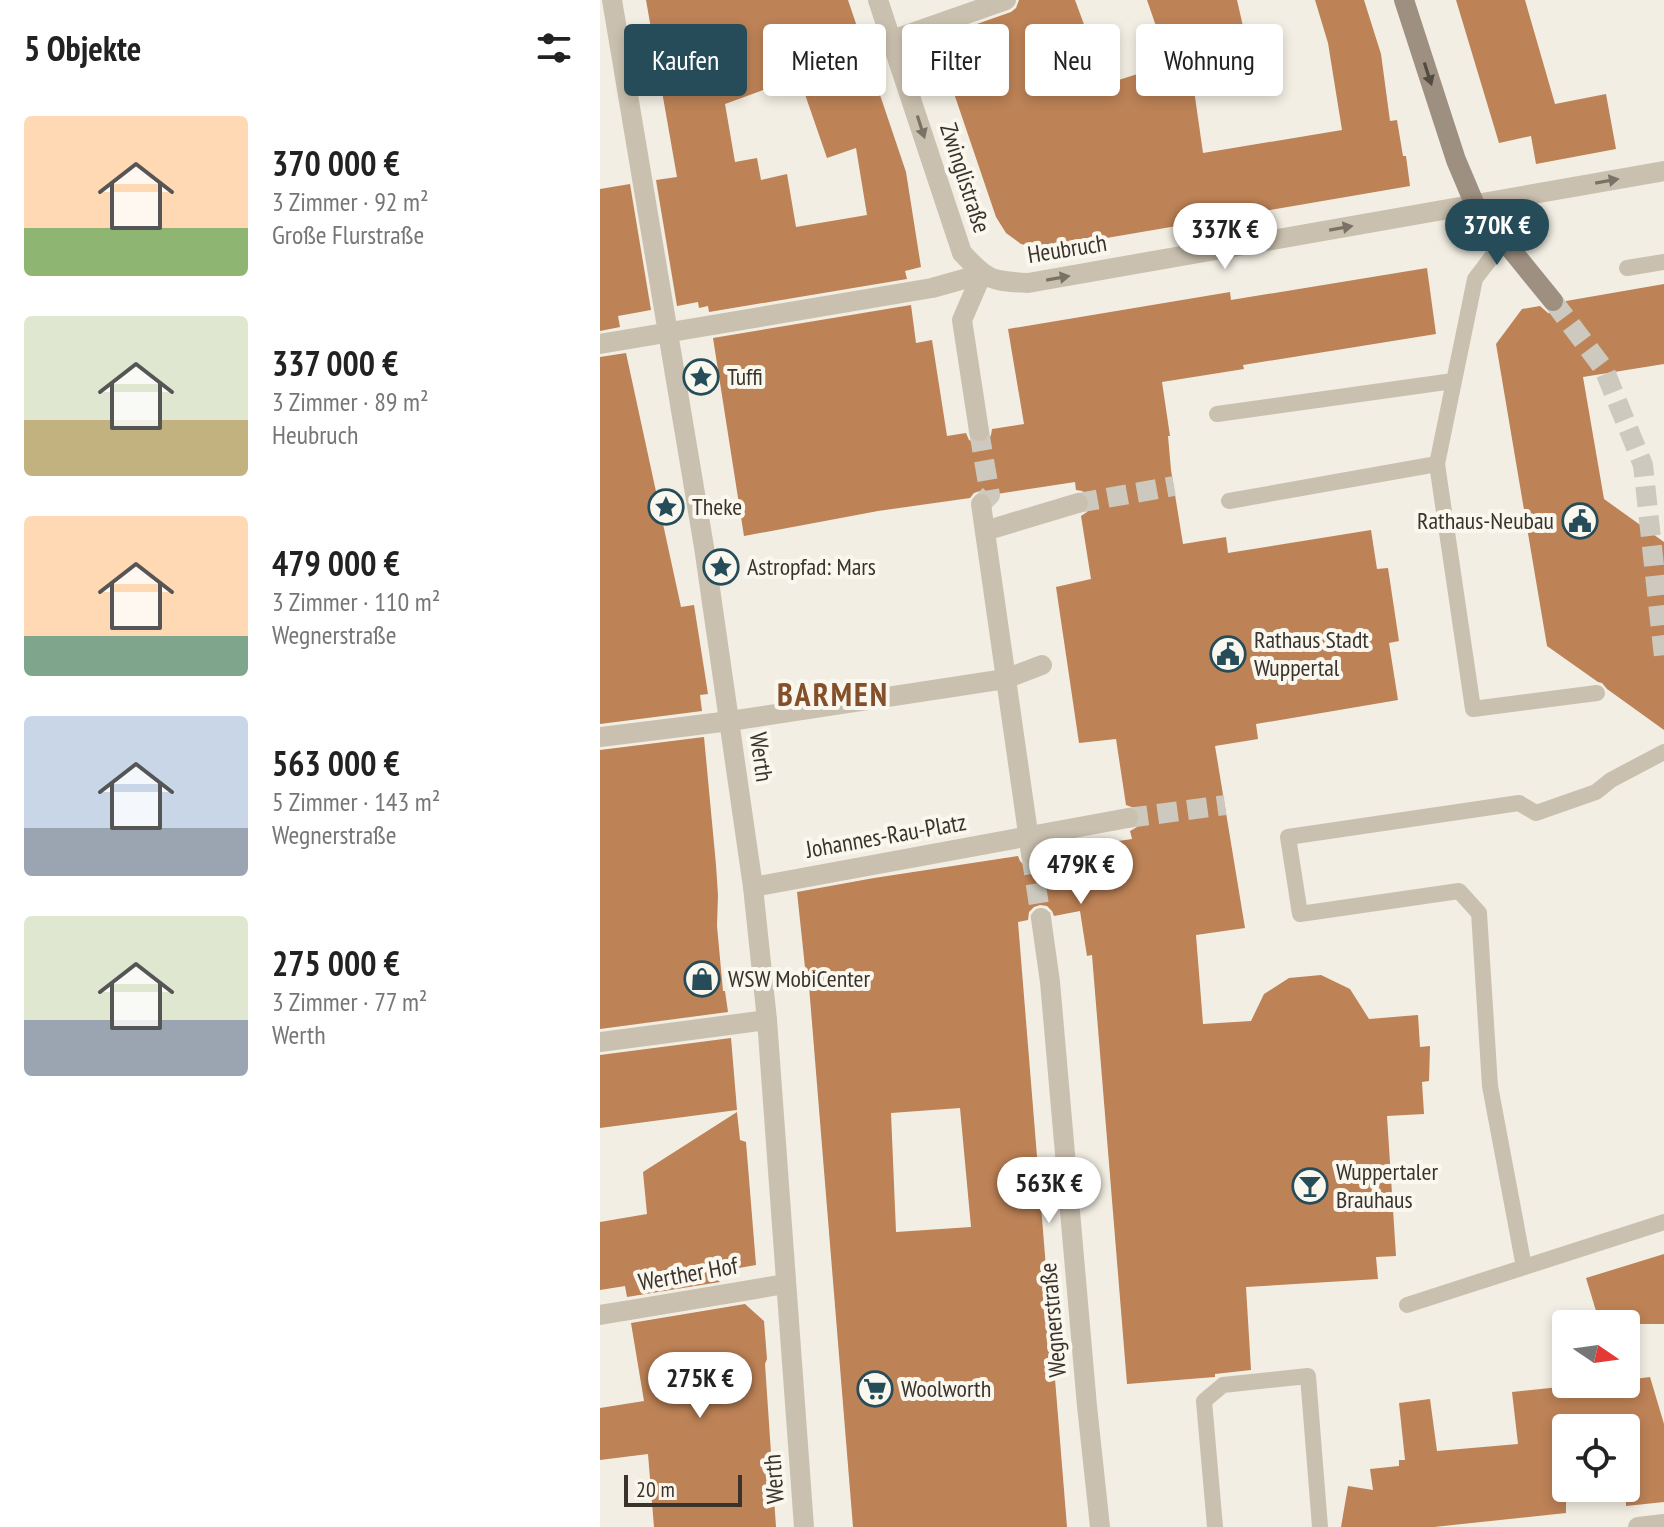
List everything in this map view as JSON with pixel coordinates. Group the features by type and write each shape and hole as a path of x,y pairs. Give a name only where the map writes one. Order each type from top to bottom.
{"main road":[{"path":"1404,0 1456,160 1475,205 1553,301"}],"street":[{"name":"Werth","path":"612,0 669,333 753,887 767,1020 804,1527"},
{"name":"Zwinglistraße","path":"878,0 962,253 982,274"},
{"path":"892,40 1006,0"},
{"name":"Heubruch","path":"600,344 932,288 982,274 998,282 1028,283 1664,171"},
{"path":"979,431 962,320 982,274"},
{"path":"985,531 1078,503"},
{"path":"981,504 1031,854"},
{"path":"600,737 730,721 1005,679 1042,665"},
{"name":"Johannes-Rau-Platz","path":"753,887 1128,818"},
{"name":"Wegnerstraße","path":"1041,918 1050,982 1100,1527"},
{"path":"600,1042 767,1020"},
{"name":"Werther Hof","path":"600,1315 785,1284"},
{"path":"1638,1527 1664,1524"}],"lane":[{"path":"1504,241 1475,279 1437,464 1473,709 1597,693"},
{"path":"1627,268 1664,262"},
{"path":"1217,414 1453,381"},
{"path":"1229,501 1437,464"},
{"path":"1524,1267 1490,1086 1479,913 1459,891 1300,914 1288,837 1519,803 1536,813 1596,792 1611,780 1664,752"},
{"path":"1407,1305 1664,1222"},
{"path":"1215,1527 1204,1401 1223,1385 1308,1376 1320,1527"}],"building":[{"path":"646,0 848,0 856,24 763,24 763,90 747,96 747,24 650,24"},
{"path":"1019,0 1075,0 1084,24 1025,24 1025,96 1120,96 1120,80 1136,74 1136,96 1195,96 1203,153 1342,130 1328,43 1315,0 1364,0 1381,54 1390,121 1397,120 1410,186 1042,249 1021,244 1006,233 996,217 955,96 1009,96 1009,24 977,24 1016,8"},
{"path":"1147,0 1237,0 1243,24 1155,24"},
{"path":"1456,0 1525,0 1555,104 1606,94 1616,149 1536,164 1531,136 1499,143"},
{"path":"663,96 747,96 725,104 735,162 757,158 761,180 787,174 796,227 867,215 856,148 827,158 806,96 880,96 906,172 921,267 905,271 907,279 709,312 708,306 699,308 698,302 677,306 656,180 677,177"},
{"path":"630,184 651,310 618,316 620,327 600,331 600,189"},
{"path":"1427,268 1436,334 1243,365 1244,369 1162,382 1183,544 1226,537 1228,553 1371,530 1377,569 1388,568 1399,641 1389,643 1398,700 1256,724 1258,739 1215,746 1245,928 1196,935 1203,1024 1251,1021 1264,994 1289,978 1321,975 1350,989 1369,1019 1418,1015 1420,1047 1430,1046 1429,1081 1422,1082 1424,1114 1387,1116 1396,1256 1376,1257 1378,1279 1246,1287 1251,1370 1215,1374 1215,1377 1127,1384 1092,955 1087,956 1080,911 1054,916 1047,906 1034,907 1029,912 1028,920 1018,922 1067,1527 853,1527 809,986 797,892 1018,856 1025,866 1034,867 1043,860 1044,852 1132,839 1130,831 1137,827 1141,816 1137,809 1126,805 1116,739 1079,743 1056,587 1091,579 1081,516 1090,507 1091,500 1087,494 1076,490 1075,482 990,495 980,491 970,498 878,511 744,536 713,338 911,305 916,343 932,340 947,436 966,433 969,440 980,444 988,441 992,429 1024,424 1008,329 1230,292 1231,300","holes":["960,1108 971,1227 896,1232 891,1113"]},
{"name":"Rathaus-Neubau","path":"1664,284 1664,364 1583,377 1604,499 1664,542 1664,730 1547,646 1496,344 1522,309 1540,306 1548,313 1556,314 1562,311 1566,301"},
{"path":"626,353 681,607 694,605 708,694 700,695 702,711 600,724 600,357"},
{"path":"704,737 716,865 717,926 728,1012 600,1029 600,750"},
{"path":"731,1038 737,1110 600,1128 600,1055"},
{"path":"737,1112 740,1140 746,1142 756,1265 710,1273 720,1282 627,1297 625,1286 600,1290 600,1222 647,1214 643,1172"},
{"path":"1664,1254 1664,1324 1640,1324 1640,1310 1596,1310 1586,1278"},
{"path":"745,1304 764,1321 776,1527 654,1527 648,1454 600,1460 600,1408 644,1401 631,1323"},
{"path":"1650,1377 1664,1424 1664,1502 1626,1506 1626,1502 1640,1502 1640,1414 1552,1414 1552,1502 1566,1502 1566,1513 1434,1527 1341,1527 1348,1486 1373,1490 1370,1469 1399,1466 1399,1460 1405,1460 1399,1403 1430,1399 1437,1451 1518,1444 1512,1392 1552,1388 1552,1398 1640,1398 1640,1378"}],"tunnel":[{"path":"1553,301 1604,369 1643,465 1664,657"},
{"path":"979,431 990,495 981,504"},
{"path":"1078,503 1174,486"},
{"path":"1128,818 1225,805"},
{"path":"1031,854 1041,918"}],"place":[{"name":"Tuffi","path":"701,377"},
{"name":"Theke","path":"666,507"},
{"name":"Rathaus-Neubau","path":"1580,521"},
{"name":"Astropfad: Mars","path":"721,567"},
{"name":"Rathaus Stadt Wuppertal","path":"1228,654"},
{"name":"WSW MobiCenter","path":"702,979"},
{"name":"Wuppertaler Brauhaus","path":"1310,1186"},
{"name":"Woolworth","path":"875,1389"}],"district":[{"name":"BARMEN","path":"833,695"}]}
